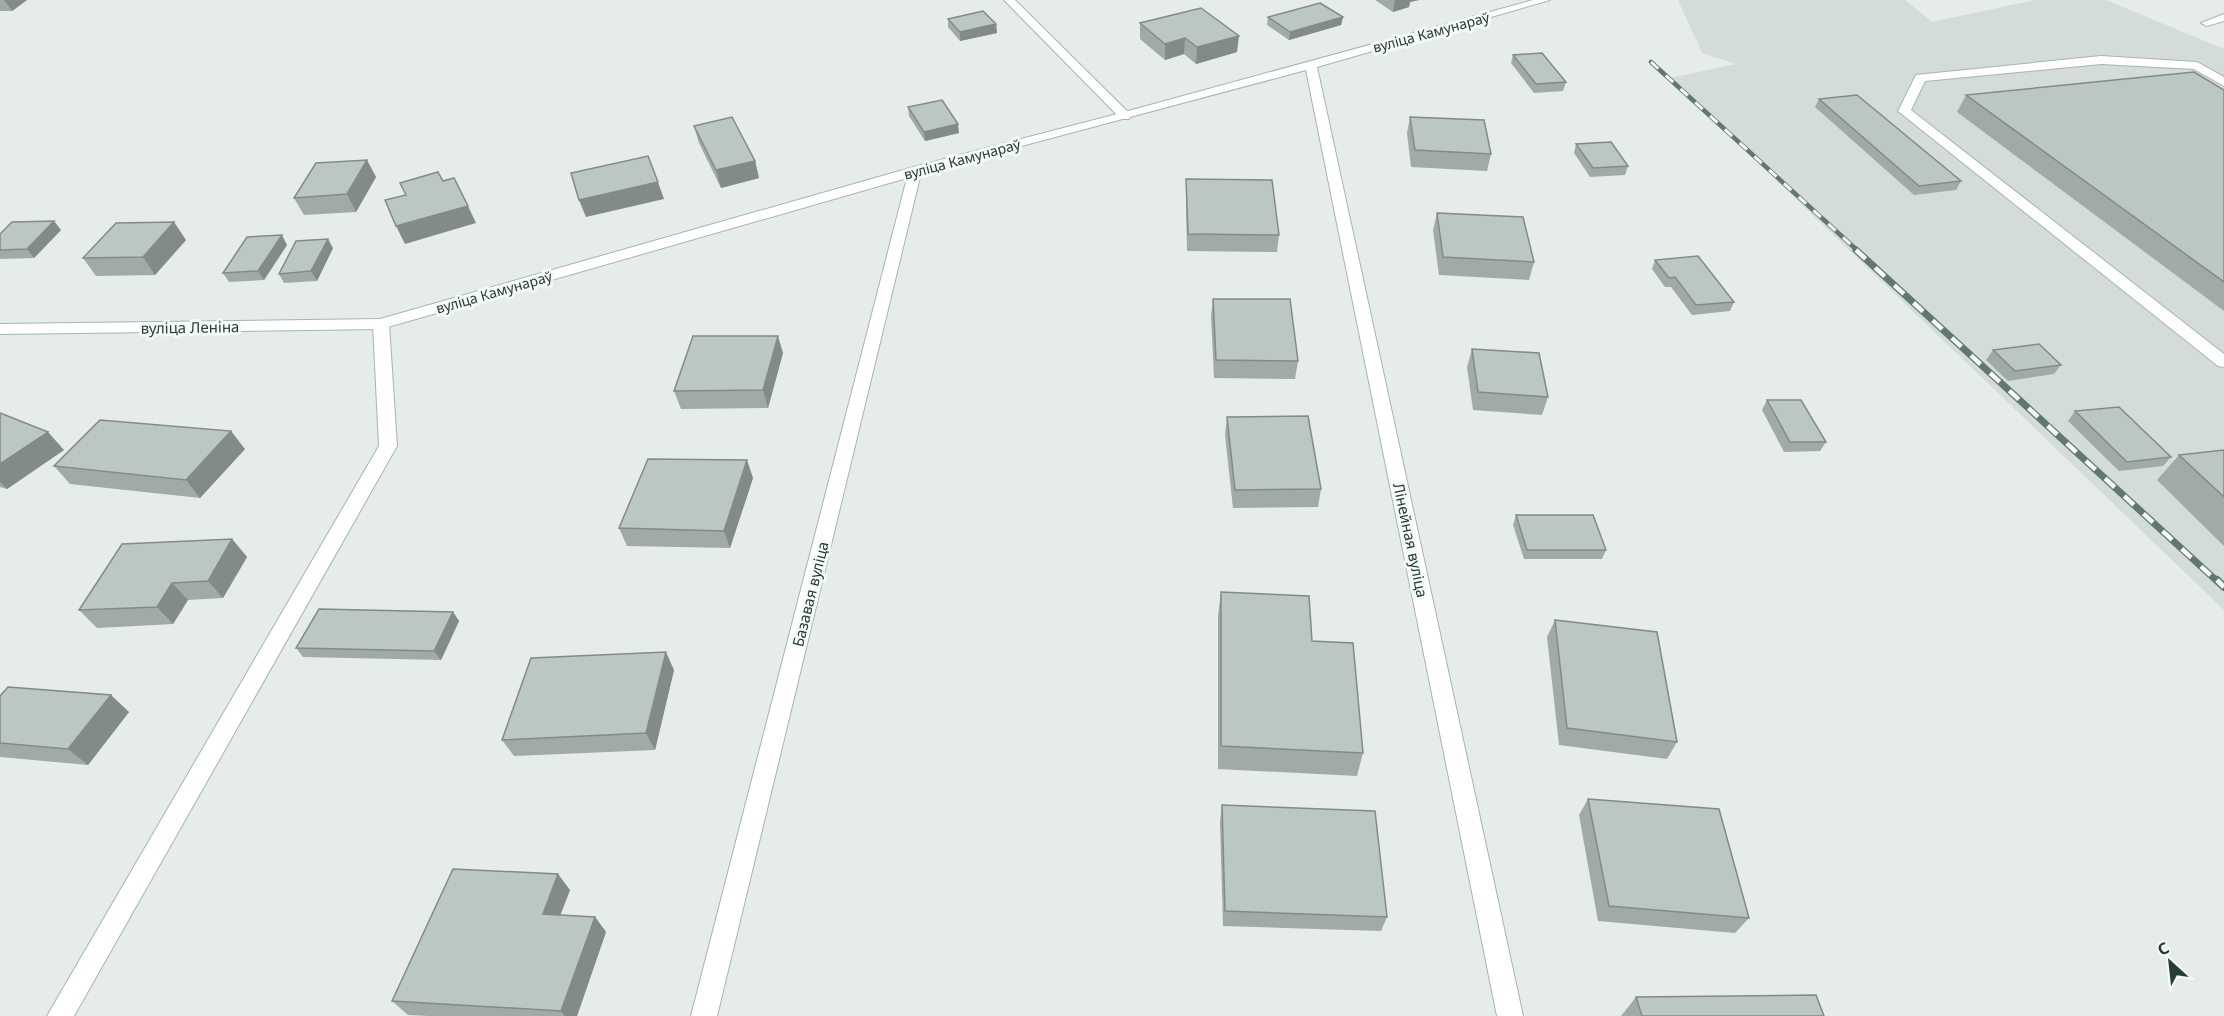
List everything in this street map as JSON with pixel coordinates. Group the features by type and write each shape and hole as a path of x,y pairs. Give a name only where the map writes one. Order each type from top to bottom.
{"street":[{"path":"1009,0 1125,116"},
{"name":"вуліца Камунараў","path":"381,324 915,171 1125,116 1545,0"},
{"path":"2207,24 2224,17"},
{"path":"2224,82 2197,66 2101,60 1920,78 1904,111 2224,362"},
{"name":"Лінейная вуліца","path":"1311,65 1510,1016"},
{"name":"Базавая вуліца","path":"704,1016 915,171"},
{"path":"60,1016 388,446 381,324"},
{"name":"вуліца Леніна","path":"0,329 381,324"}],"shaded area":[{"path":"1678,0 1905,0 1932,22 2035,0 2106,0 2224,49 2224,610 1670,78 1736,64 1702,53"}],"building":[{"path":"1320,3 1343,17 1290,32 1268,17"},
{"path":"1201,8 1239,36 1197,47 1185,38 1165,44 1140,23"},
{"path":"983,11 996,24 960,32 948,19"},
{"path":"1542,53 1566,82 1536,84 1513,55"},
{"path":"2194,72 2224,90 2224,282 1966,95"},
{"path":"1857,95 1961,181 1919,186 1819,99"},
{"path":"942,100 958,124 924,132 908,107"},
{"path":"732,117 755,161 716,170 694,126"},
{"path":"1410,117 1484,120 1491,154 1415,150"},
{"path":"1611,142 1628,166 1593,168 1576,144"},
{"path":"648,156 658,182 579,200 571,173"},
{"path":"367,160 347,194 294,198 316,163"},
{"path":"438,172 443,181 454,178 468,206 396,226 385,200 406,195 400,183"},
{"path":"1186,179 1272,180 1279,235 1188,234"},
{"path":"1437,213 1523,217 1534,262 1443,257"},
{"path":"54,221 27,249 0,250 0,234 12,222"},
{"path":"174,222 143,257 83,258 116,223"},
{"path":"282,235 258,271 223,273 247,237"},
{"path":"328,239 311,271 279,274 296,241"},
{"path":"1698,256 1734,302 1696,305 1675,277 1669,278 1655,260"},
{"path":"1213,299 1290,299 1298,361 1216,360"},
{"path":"693,336 778,336 763,390 674,391"},
{"path":"2039,344 2061,365 2015,371 1993,350"},
{"path":"1472,349 1539,353 1548,397 1478,392"},
{"path":"1767,400 1801,400 1826,442 1790,442"},
{"path":"2119,407 2171,457 2127,462 2075,411"},
{"path":"0,413 48,432 0,464"},
{"path":"1308,416 1321,489 1235,490 1227,417"},
{"path":"100,420 231,431 186,480 54,466"},
{"path":"2224,450 2224,497 2179,455"},
{"path":"648,459 747,460 724,531 619,528"},
{"path":"1516,515 1593,515 1606,550 1527,550"},
{"path":"232,539 208,581 172,583 157,607 79,610 122,544"},
{"path":"1221,592 1309,596 1312,641 1353,643 1363,753 1221,746"},
{"path":"319,609 453,612 434,651 296,648"},
{"path":"1555,620 1657,632 1677,742 1567,728"},
{"path":"666,652 646,733 502,740 531,658"},
{"path":"8,687 111,695 68,749 0,743 0,696"},
{"path":"1588,799 1719,809 1749,918 1609,906"},
{"path":"1222,805 1375,811 1387,917 1225,911"},
{"path":"453,869 558,874 543,914 595,917 561,1011 392,1001"},
{"path":"1816,995 1824,1016 1642,1016 1636,997"}],"railway":[{"path":"1651,62 1858,251"},
{"path":"1856,250 2218,582"},
{"path":"2217,580 2224,587"}]}
